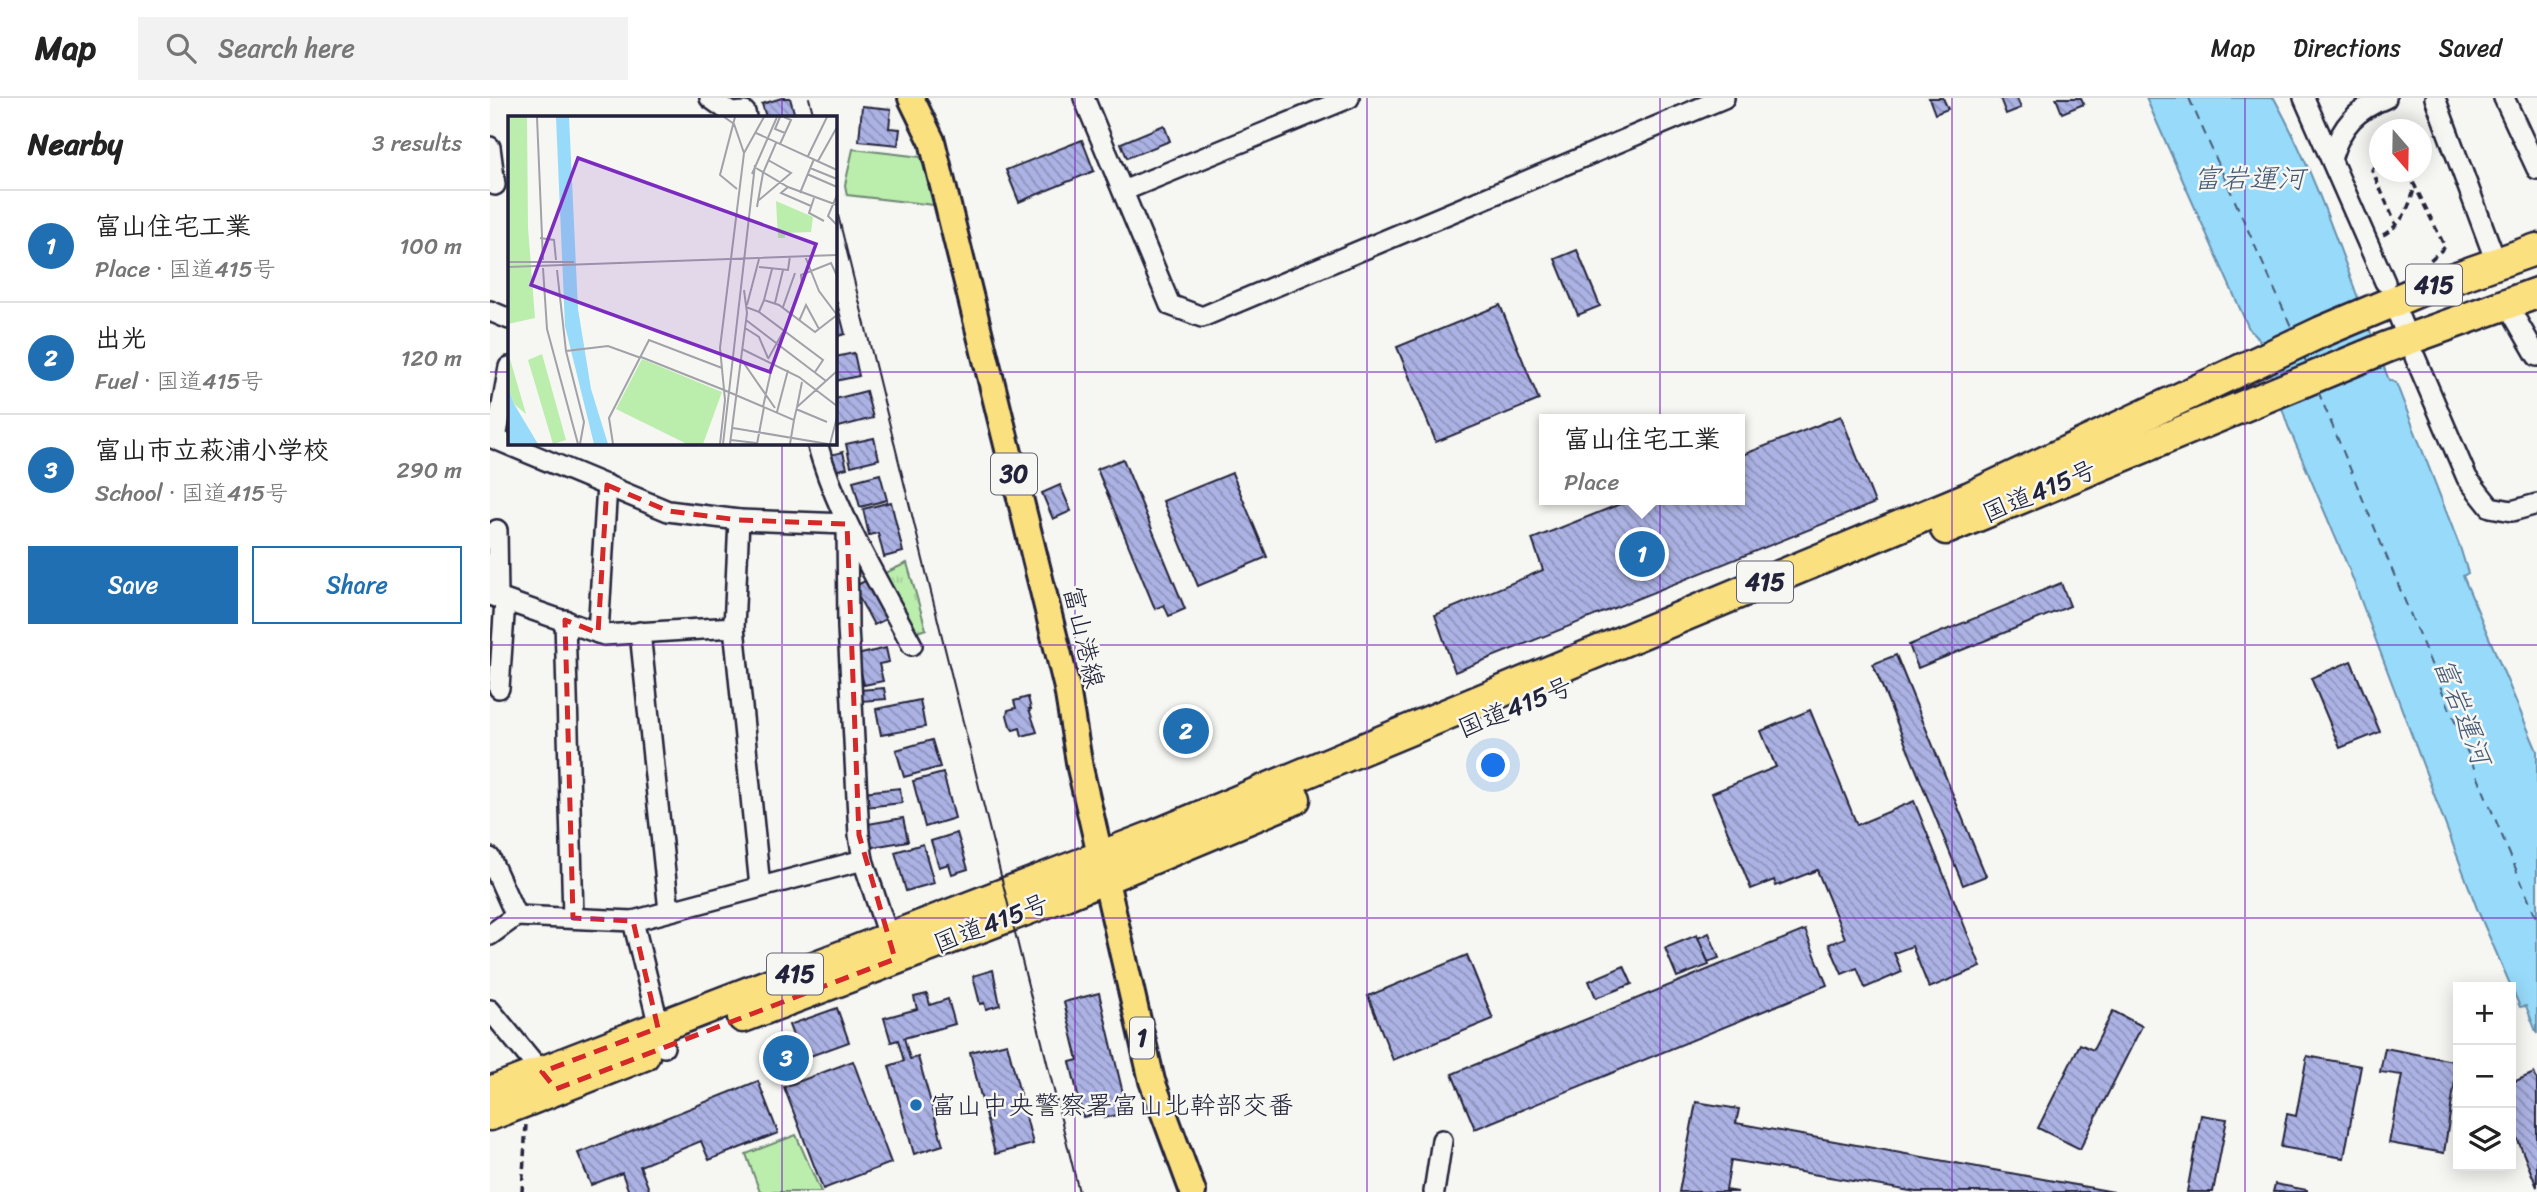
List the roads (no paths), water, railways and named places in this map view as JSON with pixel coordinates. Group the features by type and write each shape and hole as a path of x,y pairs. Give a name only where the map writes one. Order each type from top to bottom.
{"highway":[{"name":"国道415号","path":"490,1115 549,1081 1404,752 2272,395 2390,325 2517,255"},
{"name":"国道415号","path":"1103,867 1970,497 2258,360 2390,325 2507,304 2537,293"},
{"name":"国道415号","path":"490,1092 549,1081"}],"main road":[{"name":"富山港線","path":"911,98 932,141 971,296 1067,688 1080,768 1152,1081 1193,1192"}],"street":[{"path":"710,98 731,113 744,109"},
{"path":"1084,98 1170,305 1202,317 1724,98"},
{"path":"1123,191 1349,98"},
{"path":"2304,98 2332,156 2385,282"},
{"path":"2332,156 2340,134 2349,120 2365,106 2386,98"},
{"path":"2435,98 2517,255"},
{"path":"2504,98 2537,169"},
{"path":"490,147 498,186"},
{"path":"2507,304 2537,356"},
{"path":"490,311 508,319"},
{"path":"2415,357 2468,478 2490,506 2512,511 2537,504"},
{"path":"508,371 493,438 668,510 739,520 847,524"},
{"path":"817,444 828,481 847,524 912,645"},
{"path":"598,633 607,485"},
{"path":"739,520 734,627 760,887"},
{"path":"847,524 848,627 859,835 863,860 892,949"},
{"path":"497,530 499,688"},
{"path":"498,598 598,633 734,627"},
{"path":"565,620 573,918"},
{"path":"640,632 669,912"},
{"path":"490,858 516,916"},
{"path":"490,935 516,916 633,921 863,860"},
{"path":"633,921 661,1038"},
{"path":"490,1010 549,1081"},
{"path":"1434,1192 1442,1140"}],"water":[{"name":"富岩運河","path":"2146,98 2274,98 2307,166 2389,380 2396,383 2460,547 2468,573 2463,576 2537,751 2537,1034 2526,1006 2520,1007 2516,998 2516,982 2509,982 2478,911 2349,569 2288,426 2259,339 2249,329"}],"tram line":[{"path":"809,98 814,116"},
{"path":"836,207 1079,1192"}],"place":[{"name":"富山住宅工業","path":"1642,554"},
{"name":"出光","path":"1186,731"},
{"name":"富山市立萩浦小学校","path":"786,1058"},
{"name":"富山中央警察署富山北幹部交番","path":"916,1105"}]}
